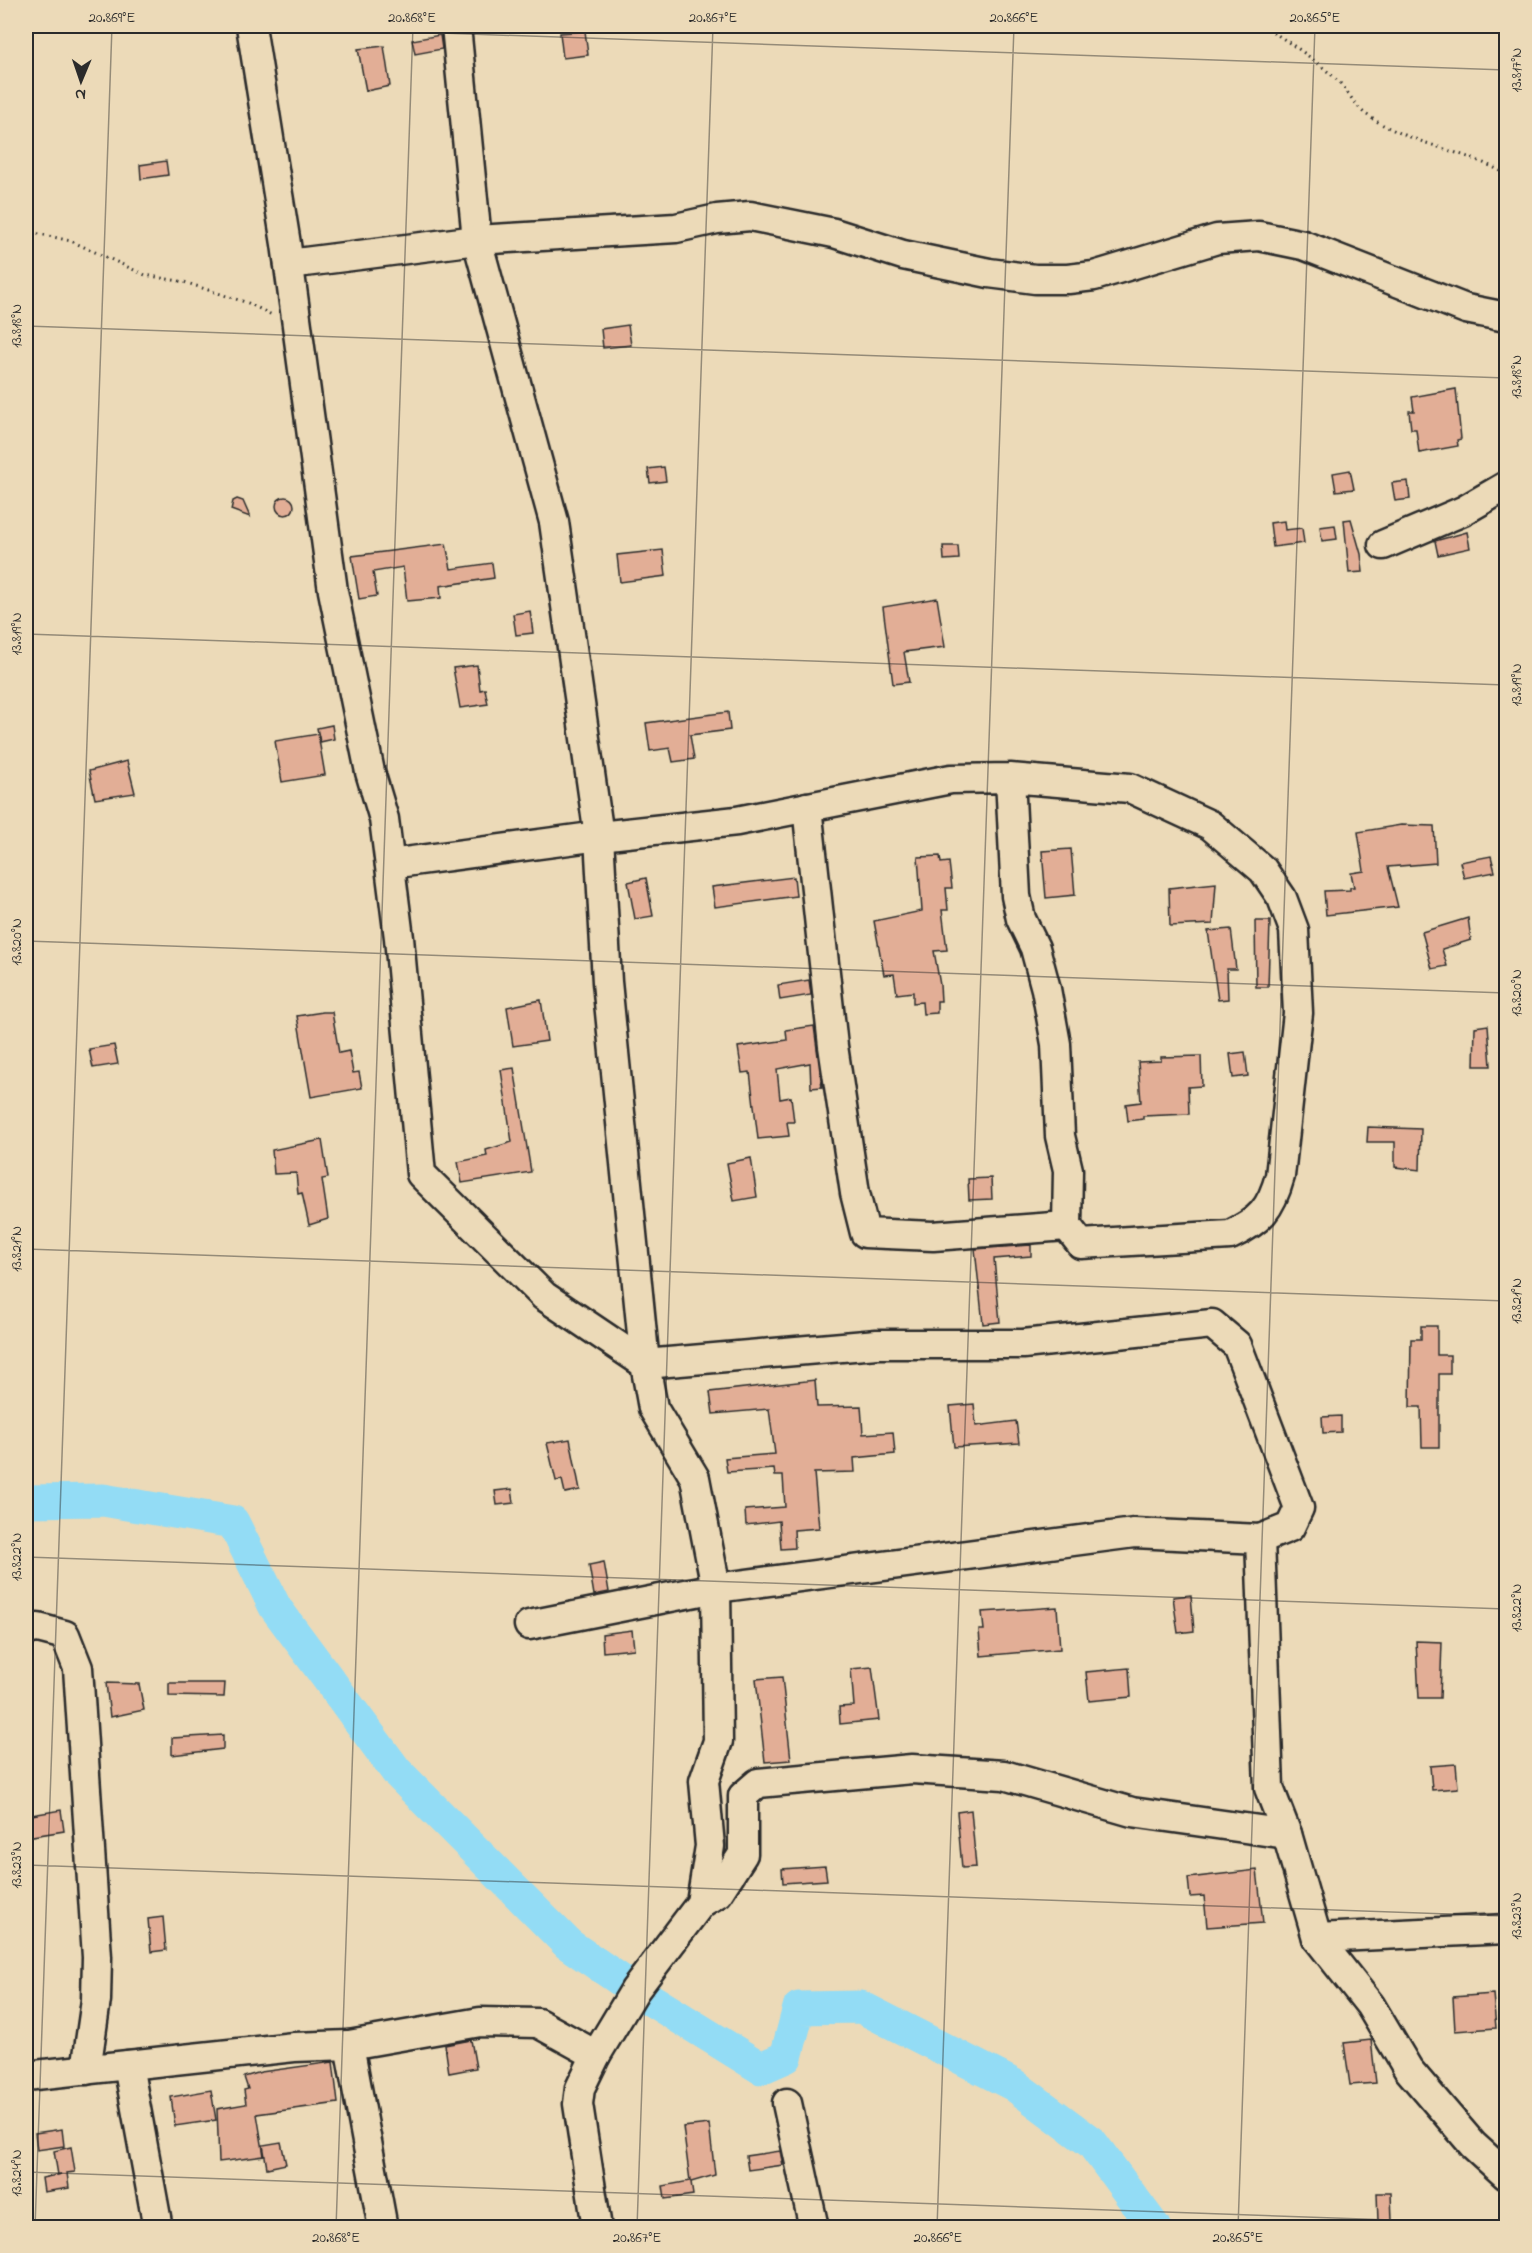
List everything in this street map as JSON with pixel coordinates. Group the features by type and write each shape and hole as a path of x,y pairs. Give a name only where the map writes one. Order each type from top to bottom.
{"street":[{"path":"251,26 289,264 333,591 370,772 384,819 399,938 421,1174 544,1296 645,1364 877,1344 1023,1344 1212,1324 1237,1345 1299,1508 1290,1527 1260,1539 1134,1533 716,1588 529,1625"},
{"path":"456,26 477,240 554,522 599,836 607,982 645,1364 653,1408 695,1478 716,1588 718,1741 704,1781 710,1846 701,1903"},
{"path":"289,264 477,240 676,228 717,219 750,216 834,233 914,258 989,273 1046,279 1094,276 1217,239 1258,236 1303,245 1466,309 1506,317"},
{"path":"1383,545 1463,512 1506,486"},
{"path":"390,864 599,836 737,821 951,779 1010,778 1130,788 1210,825 1263,870 1282,898 1294,930 1298,1013 1280,1176 1275,1192 1261,1217 1230,1235 1081,1244 1067,1226 1068,1170 1057,1110 1056,1044 1046,989 1035,948 1021,919 1016,896 1010,778"},
{"path":"807,807 833,1046 855,1193 865,1233 933,1236 1067,1226"},
{"path":"1260,1539 1269,1788 1287,1834 1317,1938 1370,2005 1408,2069 1473,2145 1506,2175"},
{"path":"26,1630 38,1628 65,1635 78,1668 97,1957 96,2000 86,2070"},
{"path":"597,2228 578,2104 580,2088 596,2055 635,1990 701,1903 718,1893 743,1854 743,1796 758,1783 912,1769 1005,1776 1132,1812 1287,1834"},
{"path":"1317,1938 1506,1929"},
{"path":"26,2076 294,2047 349,2045 480,2022 538,2023 596,2055"},
{"path":"349,2045 383,2228"},
{"path":"128,2065 158,2228"},
{"path":"787,2103 814,2228"}],"path":[{"path":"1263,26 1291,43 1339,81 1365,114 1400,133 1444,147 1506,174"},
{"path":"26,231 71,241 145,275 184,282 248,303 297,329"}],"building":[{"path":"585,31 588,55 563,58 560,33"},
{"path":"440,35 442,49 415,54 412,40"},
{"path":"384,46 390,86 366,91 358,49"},
{"path":"166,161 168,175 141,179 140,165"},
{"path":"628,325 631,345 603,348 601,329"},
{"path":"1456,389 1461,439 1457,440 1458,446 1419,453 1416,429 1411,429 1409,411 1414,411 1412,397"},
{"path":"664,467 666,481 650,483 648,469"},
{"path":"1350,470 1354,489 1336,491 1333,473"},
{"path":"1408,481 1410,499 1395,501 1392,483"},
{"path":"285,497 291,500 294,506 291,512 285,515 279,512 276,506 279,500"},
{"path":"237,499 243,501 250,517 231,510 233,501"},
{"path":"1351,519 1361,554 1363,572 1349,573 1344,520"},
{"path":"1284,521 1285,530 1302,528 1304,543 1273,547 1270,523"},
{"path":"1335,525 1337,539 1322,541 1320,527"},
{"path":"1467,532 1470,548 1438,555 1435,541"},
{"path":"446,544 451,569 492,563 494,578 440,586 441,598 407,601 403,567 373,572 377,596 359,599 352,556"},
{"path":"943,546 958,546 959,559 944,560"},
{"path":"663,550 666,576 620,582 617,555"},
{"path":"937,598 945,647 904,652 909,682 893,684 883,607"},
{"path":"530,611 533,633 516,635 513,614"},
{"path":"477,665 480,690 485,689 488,704 460,708 453,668"},
{"path":"728,712 730,730 690,735 694,759 673,762 670,748 650,751 646,723"},
{"path":"332,725 334,739 320,742 317,728"},
{"path":"318,734 325,775 282,782 275,741"},
{"path":"127,761 135,793 95,799 89,771"},
{"path":"1401,825 1434,826 1436,863 1388,867 1398,907 1326,915 1324,891 1350,890 1350,887 1354,887 1351,873 1364,871 1358,832"},
{"path":"1071,849 1075,895 1046,898 1042,851"},
{"path":"940,856 941,863 949,862 952,888 946,888 948,910 942,910 947,950 934,951 941,1001 937,1001 937,1013 923,1014 922,1002 913,1003 913,992 897,994 894,974 884,975 874,921 922,911 918,857"},
{"path":"1491,856 1495,872 1464,878 1460,862"},
{"path":"794,877 796,896 715,907 712,887"},
{"path":"646,878 653,916 635,919 628,882"},
{"path":"1216,883 1213,924 1170,926 1169,888"},
{"path":"1468,918 1471,940 1442,949 1447,966 1432,969 1422,932"},
{"path":"1255,921 1270,921 1268,987 1256,987"},
{"path":"1231,929 1236,969 1227,969 1228,999 1218,1000 1208,931"},
{"path":"809,980 811,995 780,1000 778,985"},
{"path":"541,1000 547,1041 513,1046 507,1007"},
{"path":"332,1012 339,1053 349,1051 353,1073 359,1072 362,1088 311,1097 297,1016"},
{"path":"1488,1025 1491,1066 1474,1066 1475,1027"},
{"path":"814,1026 822,1087 811,1088 810,1063 777,1069 780,1099 791,1097 794,1122 787,1122 789,1136 758,1139 750,1072 742,1073 738,1047 787,1040 786,1030"},
{"path":"114,1045 118,1064 93,1068 89,1049"},
{"path":"1245,1052 1248,1076 1233,1078 1230,1054"},
{"path":"1201,1056 1202,1086 1188,1087 1189,1114 1143,1116 1143,1119 1128,1121 1126,1104 1141,1102 1138,1062 1161,1061 1161,1057"},
{"path":"514,1068 531,1172 462,1183 458,1162 487,1156 486,1150 512,1142 501,1070"},
{"path":"1368,1127 1421,1129 1420,1170 1395,1167 1395,1142 1367,1142"},
{"path":"322,1140 328,1178 322,1179 328,1219 309,1225 302,1193 298,1194 296,1173 274,1174 272,1150"},
{"path":"751,1158 757,1197 734,1201 727,1163"},
{"path":"991,1178 992,1199 969,1200 968,1179"},
{"path":"1031,1245 1031,1256 994,1259 1000,1322 983,1324 975,1249"},
{"path":"1421,1326 1437,1326 1437,1355 1450,1355 1450,1374 1439,1374 1439,1447 1422,1447 1421,1407 1410,1407 1411,1339 1421,1339"},
{"path":"815,1380 817,1407 861,1406 863,1434 893,1432 895,1454 854,1458 855,1472 814,1473 819,1528 794,1530 795,1548 781,1549 779,1521 746,1525 745,1510 785,1507 783,1476 775,1476 774,1469 727,1472 725,1458 775,1454 769,1409 713,1414 710,1392"},
{"path":"974,1404 976,1426 1016,1421 1019,1443 954,1447 950,1406"},
{"path":"1341,1416 1341,1432 1323,1433 1322,1417"},
{"path":"570,1439 580,1490 565,1493 562,1480 556,1481 547,1443"},
{"path":"512,1489 514,1503 497,1505 495,1491"},
{"path":"604,1562 609,1592 594,1595 589,1565"},
{"path":"1191,1595 1194,1631 1178,1633 1173,1597"},
{"path":"1057,1607 1060,1649 981,1656 979,1630 984,1630 982,1612"},
{"path":"632,1630 634,1649 603,1652 602,1634"},
{"path":"1416,1641 1442,1642 1440,1698 1419,1698"},
{"path":"872,1667 879,1720 840,1724 839,1707 854,1706 851,1669"},
{"path":"1129,1668 1131,1697 1089,1701 1086,1672"},
{"path":"782,1677 791,1760 765,1762 756,1679"},
{"path":"106,1683 139,1684 144,1710 110,1717"},
{"path":"169,1683 225,1683 224,1697 169,1696"},
{"path":"223,1735 223,1749 172,1755 172,1738"},
{"path":"1456,1764 1458,1788 1432,1790 1430,1766"},
{"path":"61,1810 64,1831 26,1837 26,1816"},
{"path":"971,1810 976,1867 962,1868 957,1812"},
{"path":"825,1866 827,1880 783,1883 782,1869"},
{"path":"1257,1870 1263,1923 1207,1927 1204,1896 1190,1897 1188,1878"},
{"path":"163,1917 166,1950 151,1952 148,1919"},
{"path":"1493,1994 1496,2028 1455,2031 1453,1997"},
{"path":"471,2040 476,2068 449,2073 445,2045"},
{"path":"1371,2040 1376,2083 1350,2085 1344,2043"},
{"path":"333,2062 338,2103 257,2114 264,2156 219,2162 217,2109 246,2104 244,2090 248,2089 244,2077 261,2072"},
{"path":"211,2090 216,2120 175,2126 171,2097"},
{"path":"709,2124 715,2175 691,2182 693,2195 665,2199 663,2186 690,2181 683,2127"},
{"path":"62,2129 64,2146 37,2150 35,2133"},
{"path":"281,2142 286,2164 267,2168 263,2145"},
{"path":"71,2147 75,2172 67,2173 69,2188 44,2192 42,2178 58,2175 54,2151"},
{"path":"780,2151 783,2165 748,2170 746,2156"},
{"path":"1377,2193 1391,2193 1392,2221 1378,2221"}],"waterway":[{"path":"26,1501 103,1500 233,1522 275,1607 397,1772 568,1944 635,1990 761,2068 786,2057 799,2008 861,2007 1014,2085 1092,2143 1155,2228"}]}
